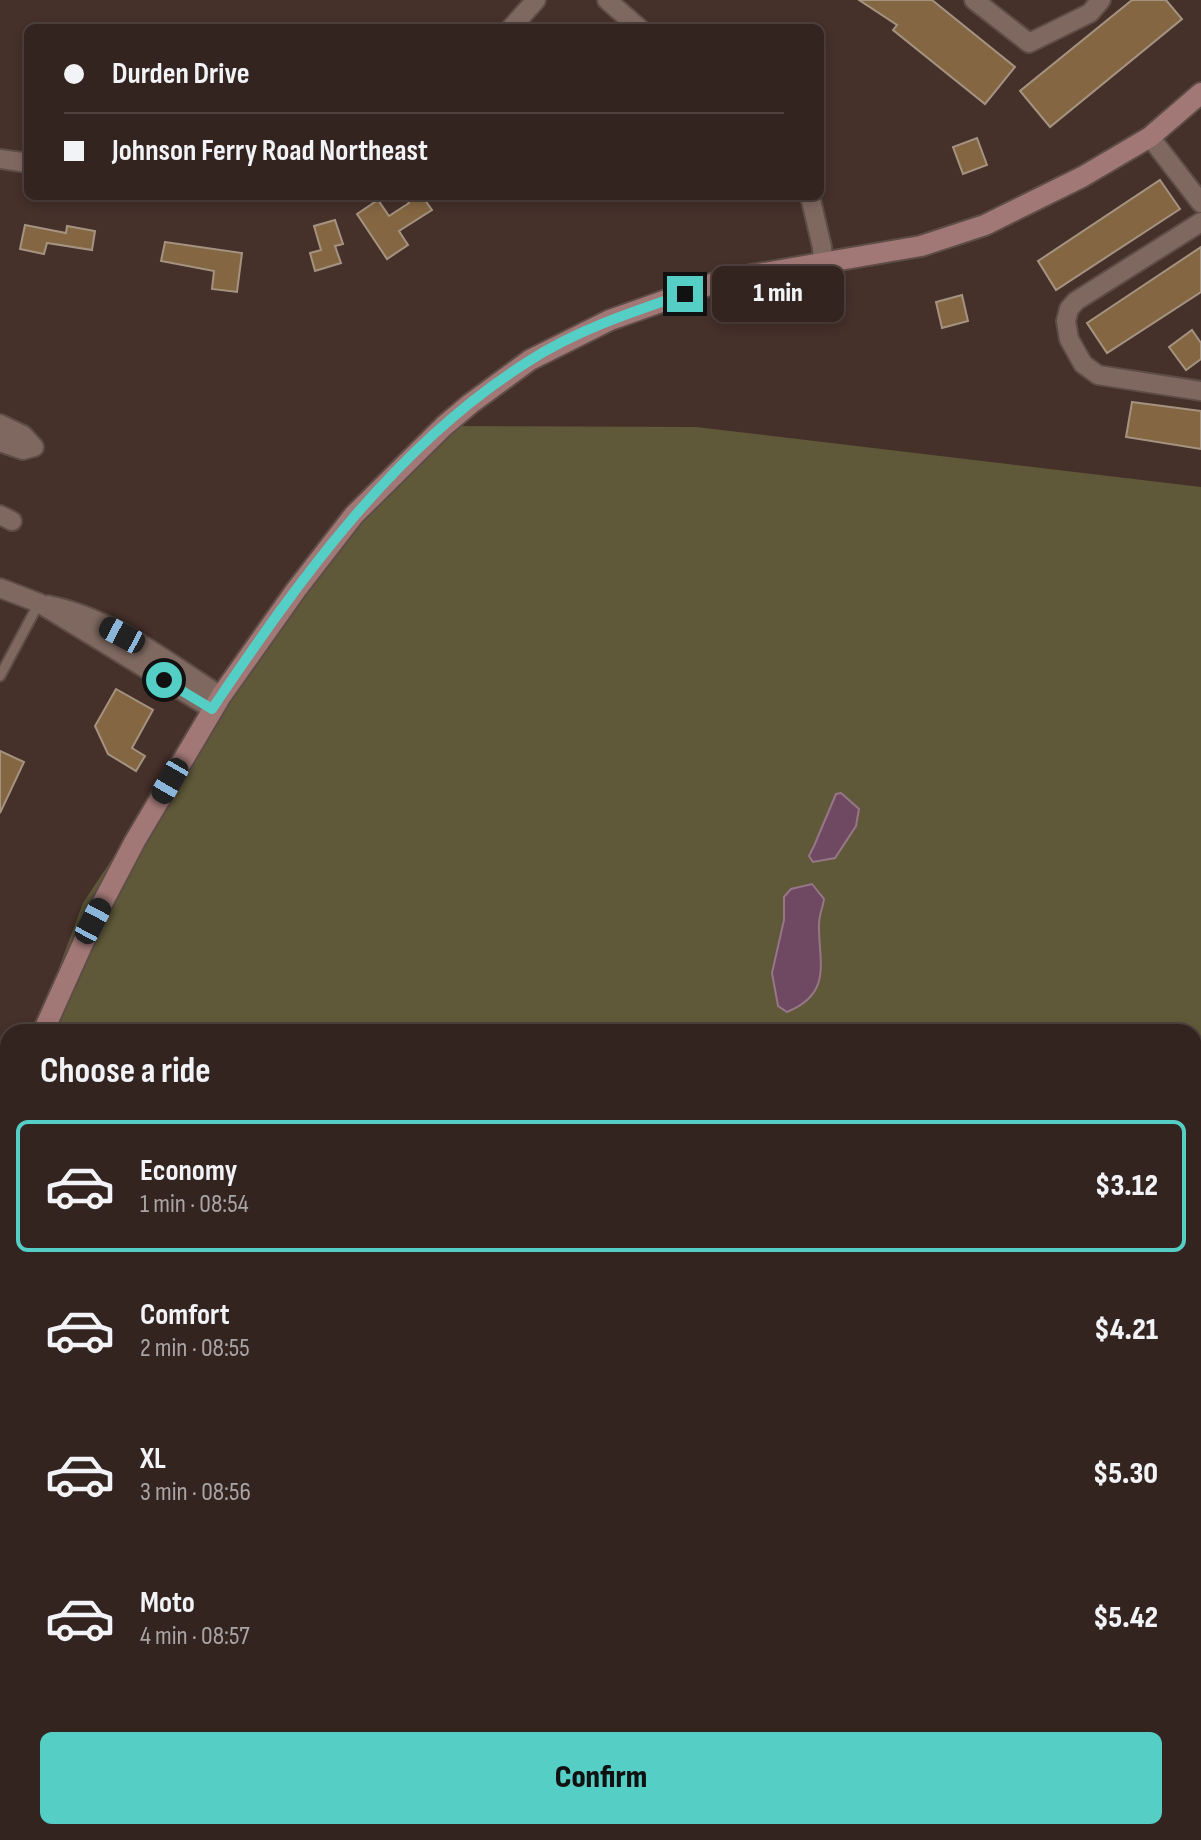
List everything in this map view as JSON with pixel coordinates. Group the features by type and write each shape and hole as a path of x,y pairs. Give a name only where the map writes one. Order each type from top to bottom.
{"main road":[{"path":"47,1024 93,921 135,841 216,703 354,515 444,426 530,360 610,320 723,280 921,246 985,225 1082,177 1150,137 1201,93"}],"street":[{"path":"515,24 536,0"},
{"path":"607,0 634,24"},
{"path":"974,0 1029,43 1090,13 1101,0"},
{"path":"1150,137 1201,203"},
{"path":"0,159 24,162"},
{"path":"811,200 823,263"},
{"path":"1201,222 1076,301 1069,309 1066,321 1069,339 1083,364 1098,375 1201,391"},
{"path":"0,424 23,435 34,447 23,450 0,442"},
{"path":"0,588 39,603 75,610 146,647 216,703"}],"lane":[{"path":"0,676 39,603"}],"shaded area":[{"path":"433,426 696,427 1201,487 1201,1024 38,1024 83,903 328,533"},
{"path":"841,793 859,809 856,826 835,858 813,862 809,856 836,794"},
{"path":"812,884 824,899 819,924 821,963 818,985 802,1004 787,1012 778,1006 772,973 784,920 784,897 791,889"}],"building":[{"path":"859,0 932,0 1015,67 985,104 893,30 897,25"},
{"path":"1132,0 1166,0 1182,19 1050,127 1020,91"},
{"path":"977,138 987,165 963,174 953,147"},
{"path":"1160,180 1180,209 1056,290 1038,261"},
{"path":"378,200 389,216 409,203 407,200 425,200 432,210 399,231 408,245 387,259 357,214"},
{"path":"335,220 343,244 335,246 341,263 315,271 310,253 321,250 314,226"},
{"path":"25,225 66,233 67,226 95,231 92,250 47,243 44,254 20,249"},
{"path":"165,242 242,253 237,292 212,289 214,271 161,261"},
{"path":"1201,247 1201,292 1107,353 1087,323"},
{"path":"962,295 968,321 942,328 936,302"},
{"path":"1192,330 1201,343 1201,359 1186,370 1169,347"},
{"path":"1132,402 1201,411 1201,449 1126,437"},
{"path":"116,689 153,710 132,748 145,756 136,771 108,754 95,726"},
{"path":"0,751 24,762 0,813"}],"route":[{"path":"164,680 212,709 296,590 354,515 444,426 530,360 610,320 685,294"}]}
